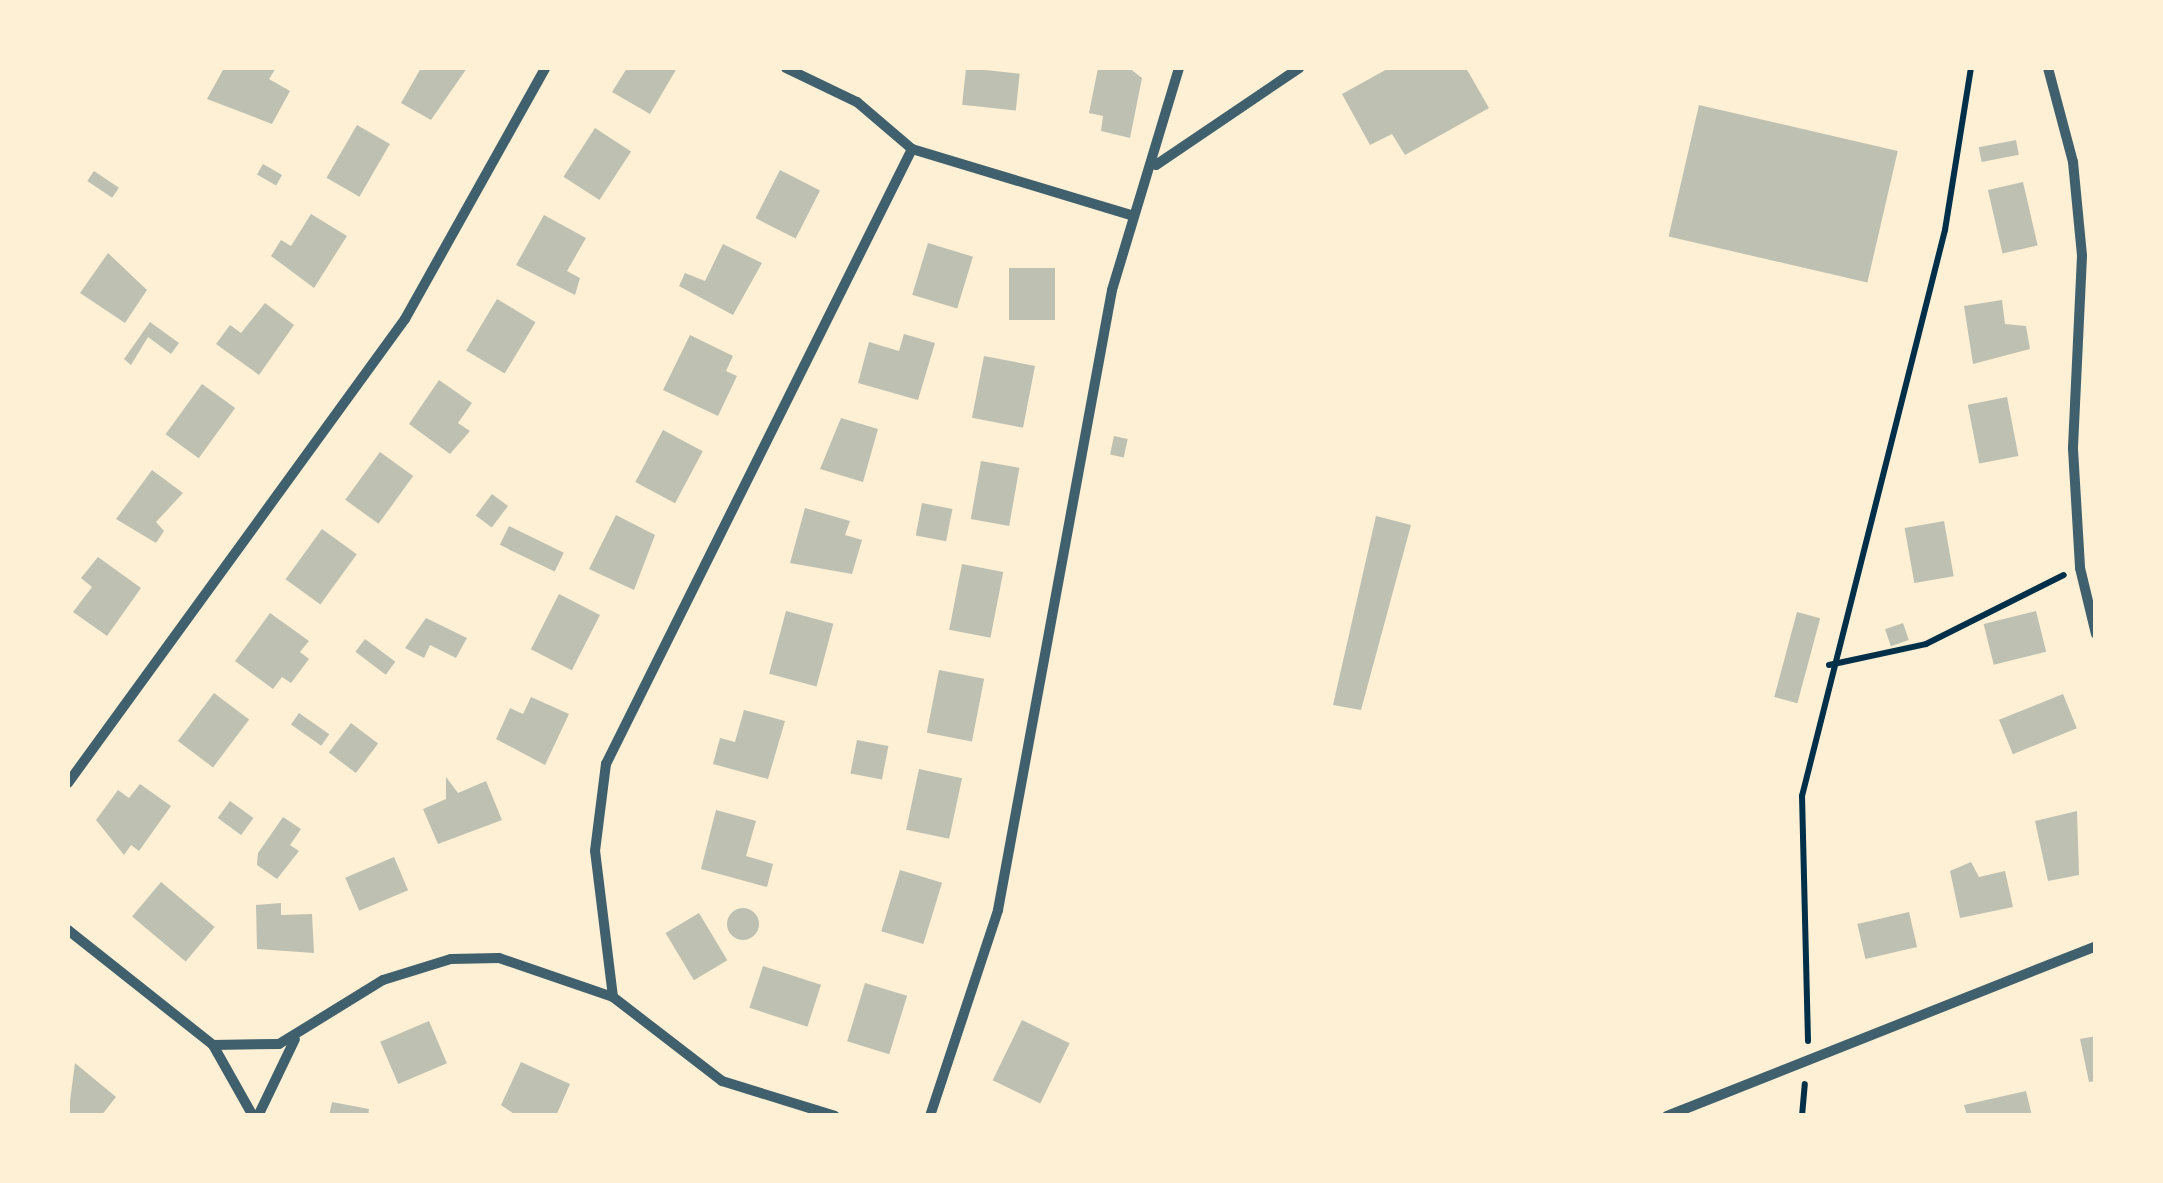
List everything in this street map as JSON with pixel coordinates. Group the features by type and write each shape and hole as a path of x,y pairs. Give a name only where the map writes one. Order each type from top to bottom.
{"street":[{"path":"68,783 405,319 545,68"},
{"path":"786,68 857,102 912,149 1130,216"},
{"path":"930,1116 998,910 1130,216 1154,166 1179,68"},
{"path":"1154,166 1299,68"},
{"path":"2048,68 2073,162 2082,256 2074,449 2080,568 2096,634"},
{"path":"612,997 595,851 606,764 912,149"},
{"path":"68,930 213,1045 256,1116"},
{"path":"1667,1116 2096,946"},
{"path":"213,1045 261,1049 295,1038 383,980 451,959 551,970 612,997 722,1081 835,1116"},
{"path":"256,1116 295,1038"}],"path":[{"path":"1802,1116 1808,1060 1802,796 1829,666 1945,230 1970,68"},
{"path":"1829,666 1926,644 2080,568"}],"building":[{"path":"224,68 276,68 269,79 290,91 272,124 207,99"},
{"path":"421,68 467,68 431,120 401,103"},
{"path":"627,68 677,68 650,114 612,92"},
{"path":"966,68 1020,74 1016,110 962,105"},
{"path":"1098,68 1129,68 1142,78 1130,138 1101,131 1103,116 1089,113"},
{"path":"1389,68 1466,68 1489,108 1405,155 1392,134 1370,145 1342,94"},
{"path":"1699,105 1898,151 1867,282 1669,237"},
{"path":"357,125 390,144 359,197 326,178"},
{"path":"595,128 631,151 599,200 563,177"},
{"path":"2016,140 2019,155 1982,162 1979,147"},
{"path":"263,164 282,175 276,185 257,174"},
{"path":"780,170 820,190 796,239 755,218"},
{"path":"94,171 119,188 112,198 87,181"},
{"path":"2023,182 2038,245 2003,253 1988,190"},
{"path":"311,214 347,236 314,288 271,256 281,240 291,246"},
{"path":"544,215 586,238 567,271 580,278 575,295 516,265"},
{"path":"928,243 973,257 957,308 912,295"},
{"path":"723,244 762,263 733,315 679,286 685,273 705,281"},
{"path":"108,253 147,290 125,323 80,293"},
{"path":"1009,268 1055,268 1055,320 1009,320"},
{"path":"497,299 536,322 505,374 466,350"},
{"path":"2002,300 2005,324 2026,326 2030,349 1973,364 1964,306"},
{"path":"265,303 294,325 259,375 216,344 230,325 241,333"},
{"path":"150,322 179,343 171,354 148,337 131,365 124,359"},
{"path":"904,334 935,343 918,400 858,383 869,342 899,351"},
{"path":"690,335 733,356 726,371 737,376 718,416 663,390"},
{"path":"984,356 1035,366 1023,428 972,418"},
{"path":"439,380 472,403 458,423 470,431 450,454 409,424"},
{"path":"202,384 235,408 199,458 166,434"},
{"path":"2007,397 2018,456 1979,464 1968,405"},
{"path":"841,418 878,429 863,482 820,469"},
{"path":"663,430 703,451 675,503 635,482"},
{"path":"1114,436 1128,439 1124,457 1110,455"},
{"path":"380,452 413,476 378,524 345,500"},
{"path":"981,461 1019,468 1009,526 971,519"},
{"path":"152,470 183,493 156,522 164,531 156,543 116,519"},
{"path":"492,494 508,506 492,528 476,516"},
{"path":"922,503 952,509 946,541 916,535"},
{"path":"805,508 850,521 845,535 862,540 852,574 790,563"},
{"path":"616,515 655,535 634,590 589,569"},
{"path":"1376,516 1411,525 1361,710 1333,705"},
{"path":"1944,521 1954,576 1914,583 1905,528"},
{"path":"509,526 564,553 555,572 500,545"},
{"path":"322,529 357,554 320,604 286,579"},
{"path":"98,557 141,588 107,636 73,612 92,587 81,578"},
{"path":"962,564 1003,572 990,638 949,630"},
{"path":"559,594 600,615 572,670 531,649"},
{"path":"786,611 833,624 817,686 769,674"},
{"path":"2036,611 2046,652 1994,665 1984,624"},
{"path":"1797,612 1820,618 1797,703 1774,697"},
{"path":"270,613 309,641 300,652 309,659 291,683 282,677 273,689 235,661"},
{"path":"426,618 467,638 456,658 430,645 424,658 405,648"},
{"path":"1903,623 1909,640 1891,646 1885,629"},
{"path":"365,639 395,662 386,675 355,652"},
{"path":"939,670 984,679 972,742 927,733"},
{"path":"214,693 249,719 213,767 178,741"},
{"path":"2063,694 2077,728 2013,754 1999,720"},
{"path":"531,697 569,714 545,765 496,739 510,708 523,714"},
{"path":"744,710 785,721 768,779 713,764 720,738 735,742"},
{"path":"299,713 329,734 321,746 291,724"},
{"path":"351,723 378,743 356,773 329,753"},
{"path":"857,740 888,746 882,779 851,773"},
{"path":"919,769 962,778 949,839 906,830"},
{"path":"446,777 458,793 486,781 502,820 438,844 423,809 446,799"},
{"path":"140,784 171,806 139,851 131,845 124,855 96,820 118,790 129,798"},
{"path":"230,801 253,818 241,835 218,818"},
{"path":"716,810 756,821 746,856 773,864 767,887 701,869"},
{"path":"2077,811 2079,875 2048,881 2035,821"},
{"path":"283,817 301,829 290,845 299,851 277,879 257,865 258,853"},
{"path":"394,857 408,890 359,911 345,878"},
{"path":"1971,862 1979,877 2005,871 2013,907 1960,918 1950,871"},
{"path":"900,870 942,883 923,944 881,931"},
{"path":"161,882 215,927 186,961 132,916"},
{"path":"281,903 281,915 312,914 314,953 257,949 256,905"},
{"path":"743,908 754,913 759,924 754,935 743,940 732,935 727,924 732,913"},
{"path":"1909,912 1917,947 1865,959 1857,924"},
{"path":"699,913 727,960 694,980 666,933"},
{"path":"763,966 821,985 807,1027 749,1008"},
{"path":"865,983 907,996 889,1054 847,1041"},
{"path":"1022,1020 1070,1043 1040,1103 993,1080"},
{"path":"429,1021 447,1063 398,1084 380,1042"},
{"path":"2096,1036 2096,1081 2089,1082 2080,1039"},
{"path":"521,1062 570,1084 556,1116 517,1116 501,1105"},
{"path":"75,1063 116,1097 101,1116 68,1116"},
{"path":"2026,1091 2032,1116 1967,1116 1964,1105"},
{"path":"332,1102 369,1109 368,1116 329,1116"}]}
